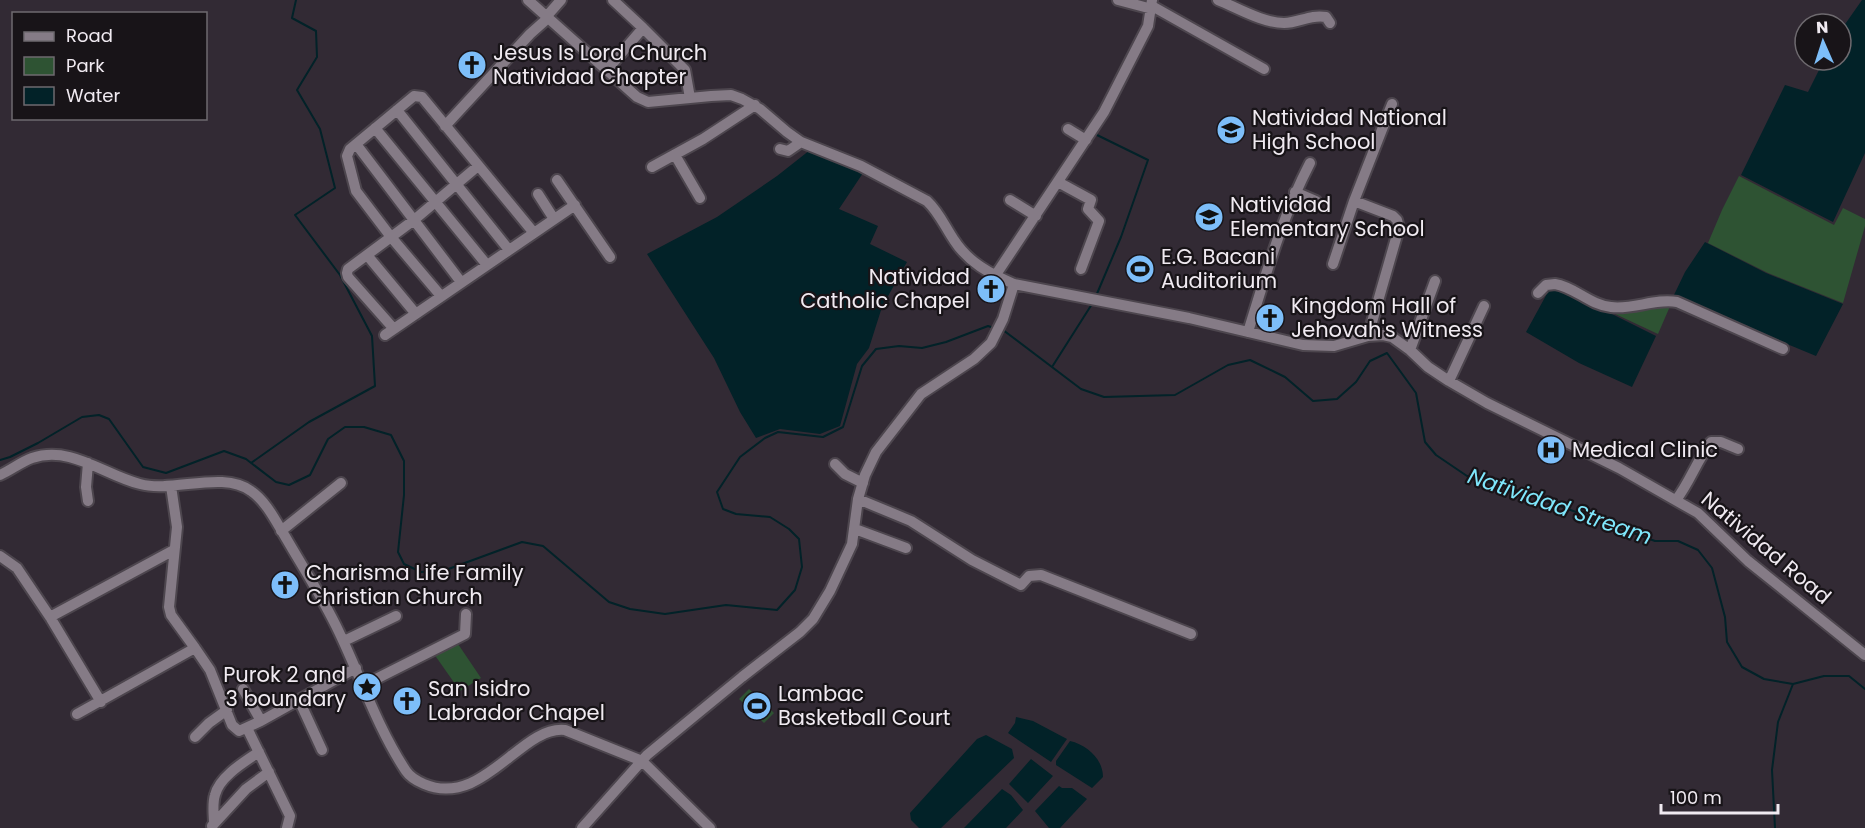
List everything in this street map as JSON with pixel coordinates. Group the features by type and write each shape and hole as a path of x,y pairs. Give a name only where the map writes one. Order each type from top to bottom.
{"street":[{"name":"Natividad Road","path":"528,0 606,71 642,100 648,102 731,95 755,105 801,141 861,166 927,201 962,251 995,276 1014,284 1303,345 1334,346 1368,336 1392,337 1428,367 1487,403 1619,468 1698,513 1748,561 1865,655"},
{"path":"445,126 547,18 561,0"},
{"path":"613,0 685,70 690,98"},
{"path":"1118,0 1152,5 1264,69"},
{"path":"1218,0 1277,23 1293,23 1310,16 1326,17 1330,23"},
{"path":"995,276 1086,140 1148,26 1152,5"},
{"path":"606,71 643,28"},
{"path":"441,296 356,191 347,156 350,149 414,96 419,95 534,233"},
{"path":"1333,264 1354,201 1392,104"},
{"path":"652,167 704,139 755,105"},
{"path":"396,110 508,250"},
{"path":"375,128 487,265"},
{"path":"1068,129 1086,140"},
{"path":"780,149 788,150 801,141"},
{"path":"356,144 461,282"},
{"path":"675,155 699,198"},
{"path":"1248,332 1274,247 1295,192 1310,163"},
{"path":"478,166 414,220 348,269 346,273 390,332 575,205"},
{"path":"557,180 610,256"},
{"path":"1059,182 1091,200 1088,209 1099,221 1081,269"},
{"path":"1295,192 1316,201"},
{"path":"538,194 554,219"},
{"path":"1010,200 1036,216"},
{"path":"1354,201 1393,216 1399,223 1368,336"},
{"path":"367,255 416,314"},
{"path":"1410,350 1435,281"},
{"path":"582,828 663,741 800,632 813,619 825,601 852,544 858,499 876,452 915,400 933,384 980,355 991,344 1003,319 1014,284"},
{"path":"1538,293 1546,285 1555,284 1603,306 1614,308 1659,301 1677,302 1783,349"},
{"path":"1449,381 1484,306"},
{"path":"1676,500 1691,479 1711,442 1721,442 1738,449"},
{"path":"0,474 33,458 49,455 67,456 140,484 171,486 217,483 251,490 266,506 318,593 344,641 385,732 407,774 427,785 440,788 468,785 496,768 532,741 558,730 565,730 642,761 710,828"},
{"path":"88,463 86,487 88,501"},
{"path":"835,464 845,474 863,483"},
{"path":"281,531 341,483"},
{"path":"171,486 177,527 169,607 171,615 210,670 237,730 261,721 356,668"},
{"path":"858,499 911,521 972,560 1021,585 1029,576 1041,575 1191,634"},
{"path":"855,529 906,548"},
{"path":"50,617 174,550"},
{"path":"0,556 17,568 50,617 101,702"},
{"path":"364,685 465,634 466,614"},
{"path":"344,641 396,616"},
{"path":"77,714 195,648"},
{"path":"243,689 261,721"},
{"path":"299,700 322,750"},
{"path":"195,738 209,723 227,710"},
{"path":"247,728 290,816 287,828"},
{"path":"212,826 214,798 218,788 243,762 259,752"},
{"path":"212,826 246,789 269,772"}],"green space":[{"path":"1739,176 1834,225 1843,208 1865,219 1843,303 1768,273 1708,243"},
{"path":"1671,304 1658,334 1611,312"},
{"path":"456,641 481,678 460,691 434,654"},
{"name":"Lambac Basketball Court","path":"749,689 774,713 764,723 739,699"}],"water":[{"path":"1862,0 1865,0 1865,153 1833,222 1741,175 1785,85 1808,92 1818,72 1853,72 1853,13"},
{"path":"810,150 865,170 839,209 878,226 870,244 907,262 882,307 869,348 857,364 840,426 820,434 780,429 756,438 740,412 714,358 647,254 717,217 777,176"},
{"path":"1705,242 1766,273 1843,304 1816,356 1673,297 1685,272"},
{"path":"1562,289 1656,336 1632,387 1579,363 1526,332 1549,290"},
{"path":"1016,717 1033,721 1067,739 1051,762 1008,733"},
{"path":"986,735 1012,749 1014,758 941,828 919,828 911,820 910,813 977,739"},
{"path":"1070,741 1088,749 1100,764 1103,777 1092,788 1056,765 1056,761"},
{"path":"1031,759 1053,776 1028,803 1009,784"},
{"path":"1059,786 1072,788 1087,799 1060,828 1049,828 1035,811"},
{"path":"1002,789 1011,795 1023,810 1006,828 964,828"}],"waterway":[{"path":"251,463 309,422 375,386 372,336 340,275 295,215 335,188 320,129 297,90 317,57 316,31 292,18 296,0"},
{"path":"1095,134 1148,160 1121,237 1096,296"},
{"path":"1052,367 1092,304"},
{"path":"0,460 38,443 82,417 99,415 109,419 143,467 166,473 224,451 246,459 276,482 289,485 310,475 328,439 345,427 364,427 391,435 404,461 404,495 398,552 404,564 421,572 443,571 522,542 543,546 609,602 630,609 665,614 726,605 777,610 795,590 802,567 799,539 789,529 770,517 736,514 723,509 717,492 740,457 765,438 778,432 823,437 843,427 862,366 876,349 899,346 922,348 946,342 988,326 994,328"},
{"name":"Natividad Stream","path":"1003,330 1081,389 1104,397 1175,395 1228,365 1250,360 1285,377 1313,401 1337,399 1356,382 1370,361 1387,353 1416,393 1425,442 1436,455 1467,476 1516,490 1655,541 1678,541 1698,550 1712,568 1725,617 1727,642 1742,667 1764,679 1793,684 1824,676 1849,676 1865,689"},
{"path":"1775,828 1772,770 1778,722 1793,684"}],"place":[{"name":"Jesus Is Lord Church Natividad Chapter","path":"472,65"},
{"name":"Natividad National High School","path":"1231,130"},
{"name":"Natividad Elementary School","path":"1209,217"},
{"name":"E.G. Bacani Auditorium","path":"1140,269"},
{"name":"Natividad Catholic Chapel","path":"991,289"},
{"name":"Kingdom Hall of Jehovah's Witness","path":"1270,318"},
{"name":"Medical Clinic","path":"1551,450"},
{"name":"Charisma Life Family Christian Church","path":"285,585"},
{"name":"Purok 2 and 3 boundary","path":"367,687"},
{"name":"San Isidro Labrador Chapel","path":"407,701"},
{"name":"Lambac Basketball Court","path":"757,706"}]}
